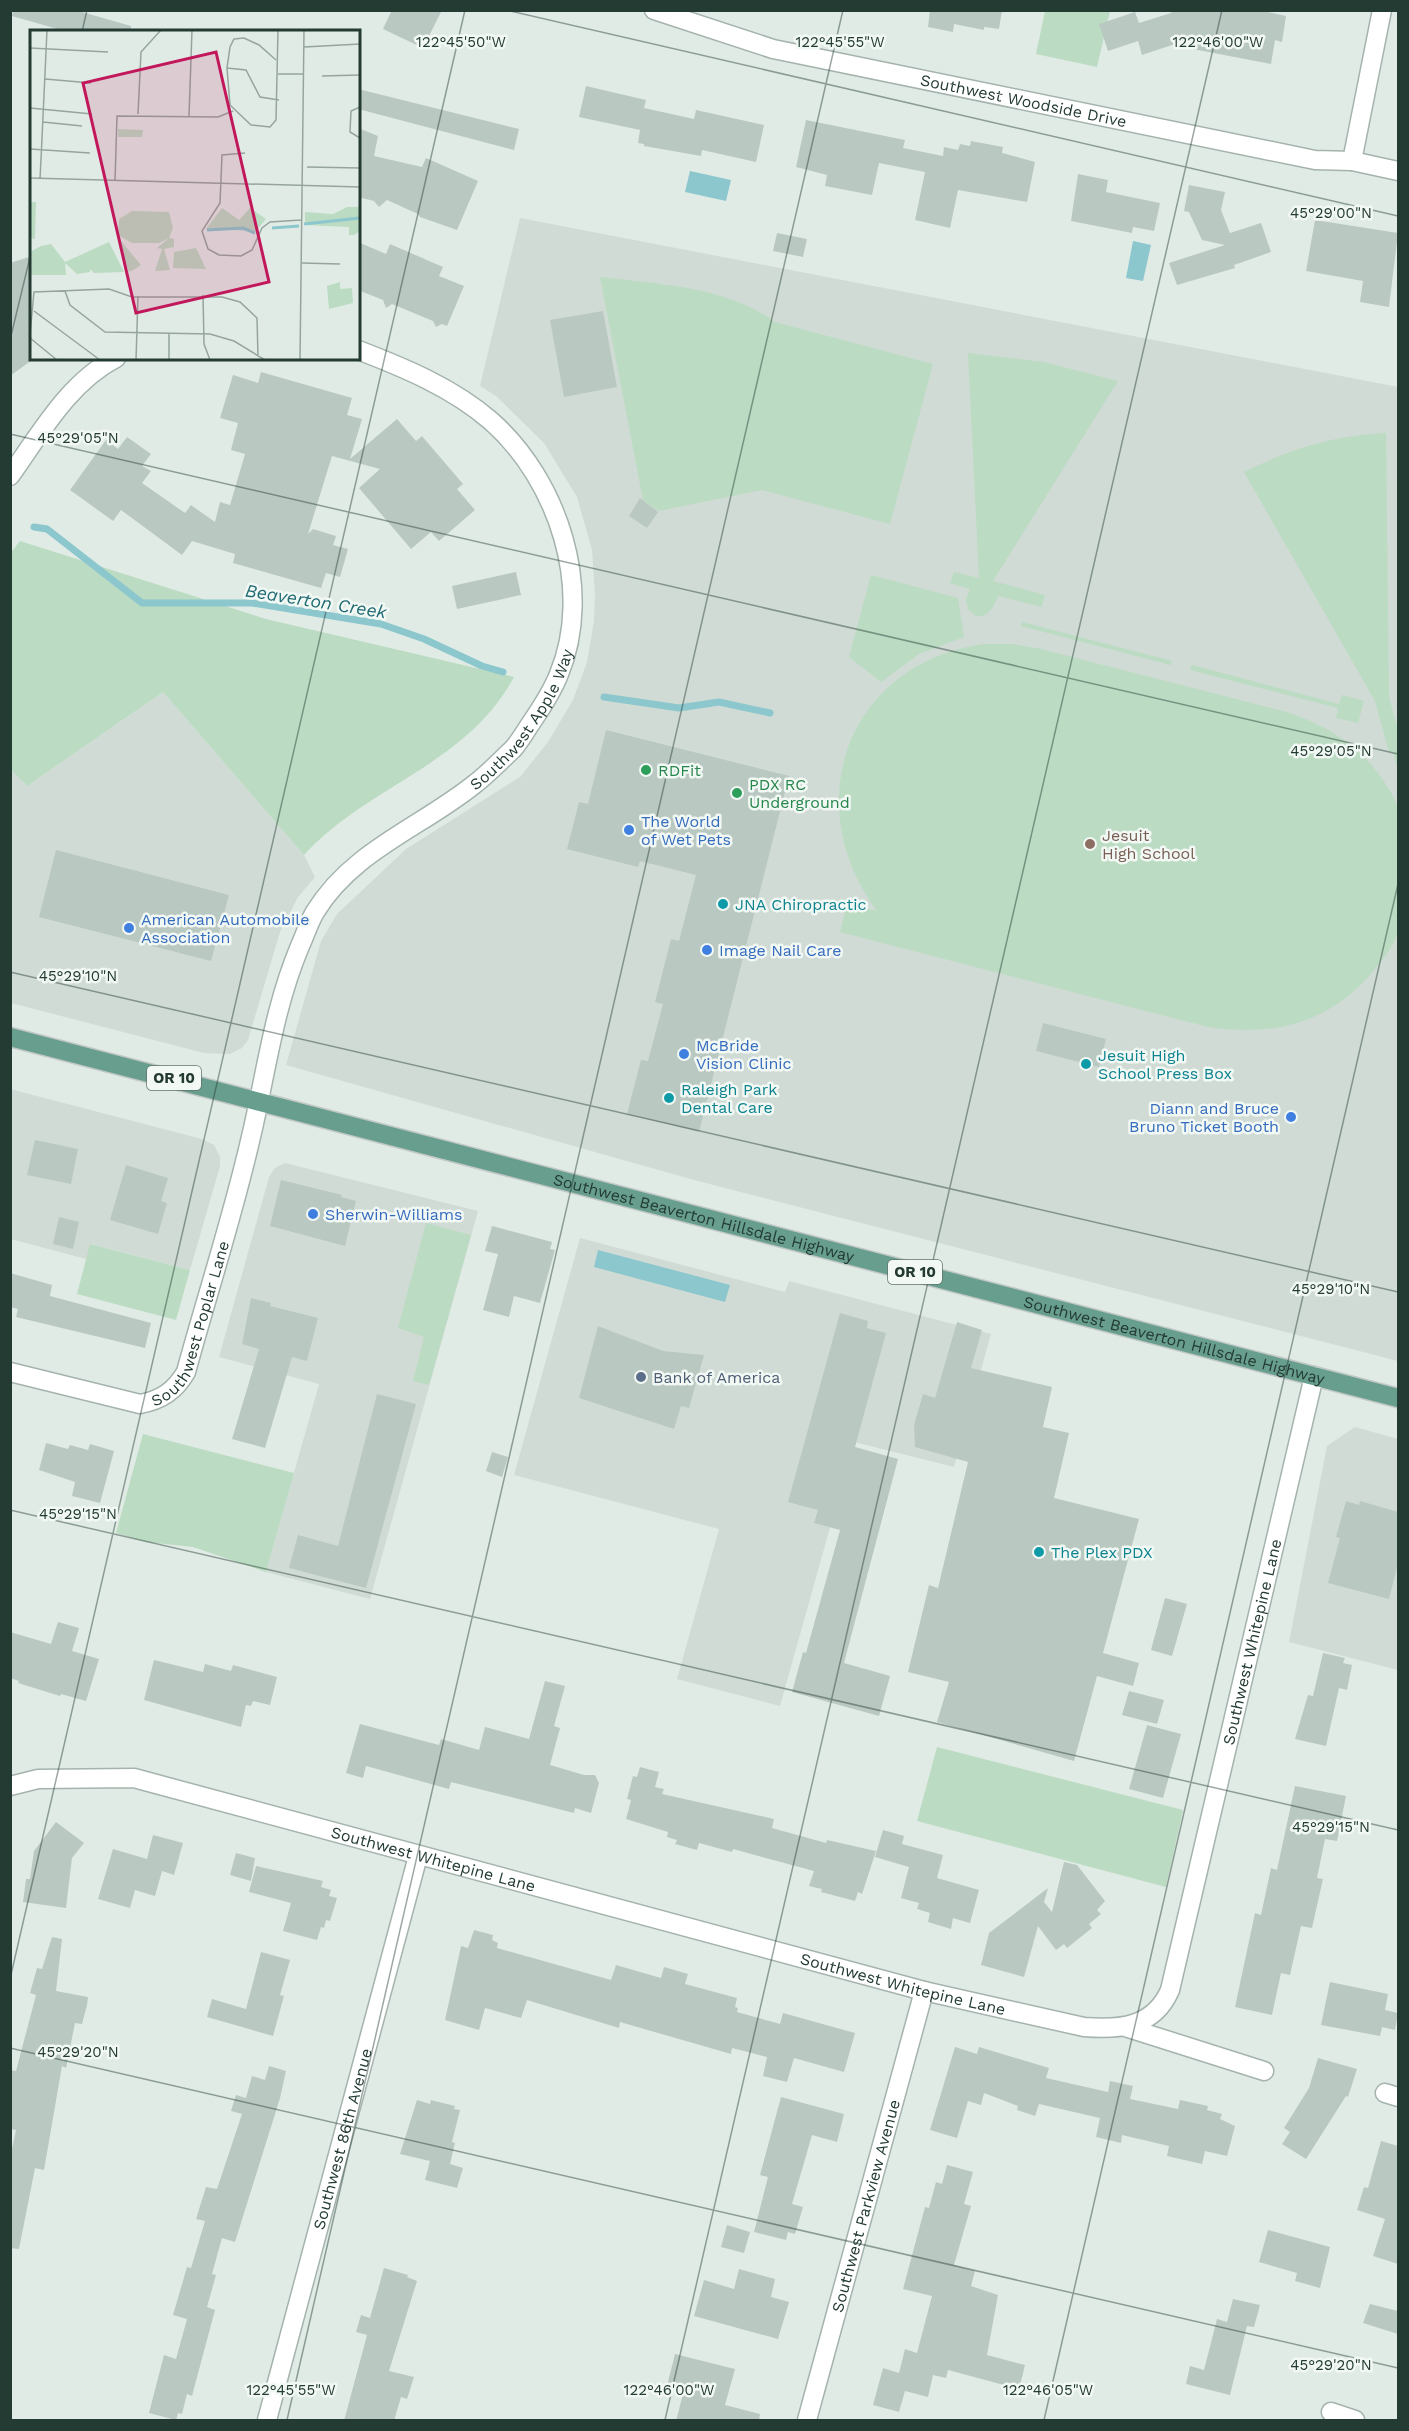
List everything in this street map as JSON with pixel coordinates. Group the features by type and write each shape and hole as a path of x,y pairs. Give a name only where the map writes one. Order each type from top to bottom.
{"main road":[{"name":"Southwest Beaverton Hillsdale Highway","path":"10,1037 1398,1398"}],"street":[{"name":"Southwest Woodside Drive","path":"654,10 694,17 773,49 1315,160 1352,161 1398,171"},
{"path":"1352,161 1382,10"},
{"name":"Southwest Apple Way","path":"259,1101 267,1051 284,986 315,912 349,869 390,838 476,783 515,746 550,692 560,672 572,605 567,551 539,478 517,448 490,421 444,388 360,351"},
{"path":"10,476 69,396 100,367 112,360"},
{"name":"Southwest Poplar Lane","path":"10,1372 140,1404 156,1400 180,1383 186,1372 259,1101"},
{"name":"Southwest Whitepine Lane","path":"10,1786 38,1779 134,1778 924,1991 1084,2027 1125,2027 1154,2016 1165,2004 1170,1990 1314,1376"},
{"name":"Southwest 86th Avenue","path":"267,2421 418,1856"},
{"name":"Southwest Parkview Avenue","path":"807,2421 924,1991"},
{"path":"1125,2027 1264,2071"},
{"path":"1330,2412 1355,2421"}],"shaded area":[{"name":"Jesuit High School","path":"520,218 1398,387 1398,1361 694,1180 286,1065 321,941 337,914 406,849 520,777 548,742 573,700 587,662 594,621 595,593 592,550 577,497 544,443 496,396 480,386"},
{"path":"163,692 304,855 315,877 298,897 280,932 248,1040 242,1048 230,1054 204,1053 11,1003 10,769 27,786"},
{"path":"10,1089 202,1139 214,1145 220,1157 220,1166 190,1270 91,1244 86,1259 11,1239"},
{"path":"285,1163 478,1211 370,1599 266,1572 319,1384 219,1357 269,1177 275,1168"},
{"path":"580,1238 785,1292 789,1281 991,1334 954,1467 854,1442 780,1706 677,1679 719,1529 514,1475"},
{"path":"1355,1427 1398,1439 1398,1670 1289,1642 1327,1446"}],"green space":[{"path":"1045,11 1110,11 1097,67 1036,54"},
{"path":"600,277 668,285 713,294 756,310 775,322 933,364 890,524 762,490 658,511 643,500"},
{"path":"968,353 1044,362 1118,381 993,581 1045,595 1042,607 998,596 990,611 978,616 968,609 966,600 970,589 950,583 954,572 979,578"},
{"path":"1386,433 1389,697 1398,730 1398,771 1393,752 1389,752 1375,701 1244,472 1279,456 1330,440"},
{"path":"20,541 266,619 514,677 494,707 470,732 444,754 357,810 329,831 304,855 163,692 27,786 10,769 10,554"},
{"path":"871,575 958,598 964,637 919,654 881,682 849,657"},
{"path":"1022,622 1172,661 1171,665 1021,626"},
{"path":"984,644 1013,644 1041,649 1287,712 1317,724 1344,740 1378,772 1395,801 1399,818 1399,923 1392,945 1375,969 1340,1002 1320,1014 1279,1027 1233,1030 1208,1027 840,932 847,904 877,911 853,869 841,826 840,784 849,744 869,708 899,679 937,656"},
{"path":"1192,665 1339,704 1342,695 1364,701 1358,723 1336,718 1338,708 1190,670"},
{"path":"426,1223 471,1235 429,1385 413,1381 424,1337 398,1328"},
{"path":"90,1244 190,1270 176,1320 77,1294"},
{"path":"143,1434 294,1473 266,1572 193,1547 146,1542 116,1533"},
{"path":"937,1747 1183,1810 1166,1887 917,1821"}],"water":[{"path":"690,171 731,180 726,201 685,192"},
{"path":"1133,241 1151,245 1143,281 1126,278"},
{"path":"598,1250 730,1285 725,1302 594,1267"}],"building":[{"path":"13,10 75,10 131,26 131,30 61,30 12,16"},
{"path":"392,10 442,10 423,48 383,29"},
{"path":"930,10 1002,10 999,29 984,27 984,30 954,24 953,32 928,27"},
{"path":"1172,10 1259,10 1286,16 1282,42 1275,40 1271,64 1172,45 1142,55 1138,41 1108,51 1099,24 1135,12 1139,23 1171,13"},
{"path":"586,86 646,100 644,108 694,119 696,110 764,125 756,162 702,150 701,156 644,146 638,143 640,130 579,117"},
{"path":"360,89 519,129 514,150 360,110"},
{"path":"806,120 905,140 903,148 943,156 944,147 958,150 960,144 970,146 971,141 1003,147 1002,153 1035,162 1027,202 958,190 950,228 915,220 925,172 879,163 872,195 825,186 827,175 796,167"},
{"path":"360,129 378,136 374,156 422,167 426,158 478,181 457,230 420,217 387,200 379,207 374,201 360,198"},
{"path":"1078,174 1108,180 1106,192 1160,203 1154,231 1133,227 1132,233 1071,221"},
{"path":"1189,185 1225,192 1221,210 1230,233 1261,223 1271,252 1234,265 1235,268 1177,285 1169,263 1225,245 1202,240 1189,212 1184,211"},
{"path":"1315,220 1398,233 1389,307 1360,302 1363,281 1306,271"},
{"path":"777,233 807,239 803,257 773,251"},
{"path":"360,243 386,254 390,244 443,267 439,276 464,286 447,326 442,324 436,327 433,321 392,304 386,308 383,300 360,291"},
{"path":"30,257 30,360 32,360 10,376 10,263"},
{"path":"603,311 617,387 564,397 550,320"},
{"path":"261,372 352,398 347,415 362,419 350,459 397,419 416,441 422,436 463,484 457,489 475,510 439,541 431,532 411,549 359,488 380,469 332,456 308,534 313,529 336,536 333,545 348,549 340,577 326,573 321,588 233,563 235,554 192,541 182,555 121,510 113,521 70,490 106,440 118,449 127,437 151,454 142,466 151,471 142,483 185,513 191,505 215,522 220,502 230,505 245,454 231,450 238,423 220,418 233,375 258,383"},
{"path":"640,498 658,512 647,528 629,516"},
{"path":"516,572 521,595 457,609 452,586"},
{"path":"606,730 789,776 699,1132 627,1114 641,1060 648,1061 663,1004 655,1002 671,939 679,941 696,875 640,861 638,867 567,849 579,802 588,804"},
{"path":"56,850 229,895 211,961 39,917"},
{"path":"1043,1023 1106,1039 1099,1067 1036,1051"},
{"path":"35,1140 78,1149 71,1184 27,1175"},
{"path":"126,1165 168,1178 161,1201 167,1203 158,1234 110,1220"},
{"name":"Sherwin-Williams","path":"281,1180 342,1195 341,1197 356,1201 345,1246 270,1226"},
{"path":"59,1217 79,1222 73,1249 53,1244"},
{"path":"492,1226 552,1242 550,1249 555,1250 540,1303 514,1296 509,1317 483,1310 498,1254 485,1251"},
{"path":"10,1273 52,1285 50,1296 151,1323 145,1348 16,1317 18,1309 10,1307"},
{"path":"251,1298 271,1303 270,1306 318,1318 307,1361 292,1357 265,1448 232,1439 259,1349 242,1344"},
{"path":"840,1313 868,1321 867,1328 886,1333 855,1447 898,1459 844,1663 890,1676 879,1716 792,1692 803,1652 806,1653 840,1530 814,1523 818,1510 788,1502"},
{"name":"The Plex PDX","path":"957,1322 982,1330 971,1368 1052,1387 1043,1427 1069,1433 1054,1498 1139,1519 1103,1653 1139,1663 1133,1686 1097,1676 1074,1761 937,1722 949,1682 908,1672 929,1585 938,1588 968,1462 915,1447 914,1425 923,1394 935,1398"},
{"name":"Bank of America","path":"598,1326 663,1351 704,1355 689,1408 681,1406 674,1429 579,1398"},
{"path":"377,1394 416,1404 366,1588 289,1568 298,1535 338,1546"},
{"path":"46,1443 68,1449 70,1445 88,1450 90,1444 114,1451 100,1503 72,1496 75,1482 39,1470"},
{"path":"492,1452 508,1457 502,1477 486,1471"},
{"path":"1346,1501 1359,1505 1360,1501 1398,1512 1398,1563 1389,1599 1328,1583 1340,1538 1336,1537"},
{"path":"1165,1598 1187,1604 1172,1656 1151,1650"},
{"path":"58,1622 79,1628 72,1651 99,1659 86,1701 61,1694 60,1696 18,1683 19,1681 10,1678 10,1632 51,1644"},
{"path":"1323,1653 1345,1658 1343,1663 1352,1665 1347,1690 1339,1688 1326,1746 1295,1739 1308,1695 1313,1696"},
{"path":"154,1660 203,1672 205,1664 231,1671 233,1665 277,1677 270,1705 253,1701 251,1706 246,1705 241,1727 144,1700"},
{"path":"545,1681 565,1686 554,1726 560,1728 550,1765 584,1775 595,1775 599,1783 591,1813 575,1808 574,1813 451,1782 449,1789 366,1766 363,1778 346,1773 360,1724 439,1745 441,1739 479,1750 485,1727 529,1739"},
{"path":"1129,1691 1164,1700 1157,1724 1122,1715"},
{"path":"1147,1725 1181,1734 1163,1798 1129,1789"},
{"path":"640,1767 659,1772 655,1787 664,1789 662,1794 774,1819 772,1828 826,1843 827,1840 876,1851 862,1894 858,1892 855,1901 821,1892 822,1889 809,1886 814,1871 733,1849 732,1852 699,1843 697,1850 675,1844 677,1840 667,1837 668,1832 626,1819 631,1800 627,1799 633,1776 637,1777"},
{"path":"1295,1786 1346,1796 1337,1841 1325,1839 1317,1878 1323,1879 1312,1928 1301,1926 1290,1975 1281,1973 1272,2015 1235,2007 1255,1913 1261,1915 1271,1868 1277,1870"},
{"path":"56,1822 84,1843 72,1858 66,1908 23,1902 26,1879 30,1879 34,1851"},
{"path":"883,1830 904,1836 902,1844 943,1855 937,1878 979,1890 970,1923 953,1918 951,1929 928,1922 930,1913 917,1909 919,1903 901,1898 909,1867 875,1857"},
{"path":"153,1835 183,1843 174,1875 162,1871 155,1896 135,1890 130,1908 98,1899 113,1849 147,1859"},
{"path":"236,1853 255,1858 251,1881 230,1875"},
{"path":"1064,1862 1077,1865 1105,1901 1097,1910 1101,1914 1089,1924 1092,1928 1067,1948 1064,1944 1056,1950 1038,1926 1024,1977 981,1965 989,1933 1048,1888 1044,1902 1052,1912"},
{"path":"256,1866 323,1881 321,1887 331,1890 329,1896 337,1898 330,1921 326,1920 324,1928 321,1927 317,1940 283,1931 291,1903 249,1892"},
{"path":"474,1930 493,1935 492,1940 498,1943 497,1948 611,1980 616,1965 661,1978 664,1967 688,1974 685,1984 737,1998 735,2007 738,2008 737,2012 780,2024 783,2013 855,2033 844,2072 794,2058 787,2082 763,2076 767,2057 732,2048 731,2054 620,2022 619,2028 527,2000 521,2018 485,2008 479,2030 445,2020 461,1946 468,1948"},
{"path":"52,1937 62,1939 56,1991 88,1997 87,2005 82,2024 75,2023 66,2068 62,2066 44,2170 35,2168 19,2249 10,2248 10,2158 16,2130 10,2129 10,2070 16,2071 36,1995 30,1993 37,1968 42,1969"},
{"path":"261,1952 290,1960 280,1995 284,1996 273,2036 207,2017 212,1999 246,2009"},
{"path":"1330,1982 1388,1994 1385,2010 1398,2013 1395,2030 1382,2027 1380,2036 1321,2025"},
{"path":"955,2047 977,2054 979,2047 1049,2068 1046,2078 1108,2092 1110,2081 1133,2086 1130,2099 1178,2109 1180,2100 1208,2106 1207,2110 1222,2114 1220,2119 1235,2126 1227,2156 1205,2151 1202,2164 1167,2156 1169,2146 1122,2135 1121,2143 1096,2137 1100,2118 1039,2104 1035,2116 1017,2110 1018,2106 984,2093 981,2105 968,2101 957,2138 930,2130"},
{"path":"1318,2058 1357,2069 1348,2097 1346,2096 1306,2159 1282,2144 1290,2132 1284,2128 1309,2088"},
{"path":"269,2066 286,2071 280,2098 235,2242 222,2238 212,2274 216,2275 207,2307 215,2310 192,2396 187,2394 182,2414 178,2413 176,2420 149,2413 164,2355 176,2359 187,2319 173,2315 187,2267 191,2268 205,2221 196,2219 206,2187 217,2189 242,2114 231,2111 236,2095 246,2098 252,2076 265,2080"},
{"path":"781,2097 844,2114 837,2142 812,2135 792,2204 803,2207 795,2234 788,2232 786,2240 754,2232 768,2177 760,2175"},
{"path":"417,2100 430,2104 431,2100 455,2106 454,2109 460,2110 452,2142 455,2143 450,2164 463,2168 457,2188 425,2180 430,2161 400,2154"},
{"path":"1381,2141 1398,2146 1398,2264 1373,2256 1385,2219 1357,2210 1364,2187 1368,2188"},
{"path":"947,2165 973,2172 964,2204 971,2206 954,2265 975,2271 971,2286 998,2295 987,2355 1025,2365 1019,2389 948,2370 946,2378 933,2375 928,2397 905,2391 899,2412 873,2405 883,2368 899,2373 905,2349 917,2353 932,2296 903,2289 925,2207 929,2208 936,2182 942,2184"},
{"path":"727,2225 750,2232 744,2253 721,2247"},
{"path":"1268,2230 1330,2247 1320,2288 1295,2281 1297,2273 1259,2262"},
{"path":"384,2268 408,2275 407,2277 417,2281 389,2371 414,2377 407,2399 401,2397 394,2421 344,2421 367,2335 356,2332 361,2315 370,2318"},
{"path":"739,2269 775,2279 771,2297 789,2302 778,2339 694,2316 704,2280 734,2289"},
{"path":"1233,2299 1260,2305 1254,2327 1247,2326 1230,2395 1186,2384 1190,2366 1204,2370 1217,2319 1227,2322"},
{"path":"1370,2304 1398,2311 1398,2334 1363,2323"},
{"path":"675,2354 735,2369 725,2405 760,2414 759,2421 676,2421 684,2390 667,2386"}],"waterway":[{"name":"Beaverton Creek","path":"34,527 47,529 142,603 252,603 381,624 424,639 482,666 503,672"},
{"name":"Beaverton Creek","path":"604,697 679,708 719,702 770,713"}],"place":[{"name":"RDFit","path":"646,770"},
{"name":"PDX RC Underground","path":"737,793"},
{"name":"The World of Wet Pets","path":"629,830"},
{"name":"Jesuit High School","path":"1090,844"},
{"name":"JNA Chiropractic","path":"723,904"},
{"name":"American Automobile Association","path":"129,928"},
{"name":"Image Nail Care","path":"707,950"},
{"name":"McBride Vision Clinic","path":"684,1054"},
{"name":"Jesuit High School Press Box","path":"1086,1064"},
{"name":"Raleigh Park Dental Care","path":"669,1098"},
{"name":"Diann and Bruce Bruno Ticket Booth","path":"1291,1117"},
{"name":"Sherwin-Williams","path":"313,1214"},
{"name":"Bank of America","path":"641,1377"},
{"name":"The Plex PDX","path":"1039,1552"}]}
